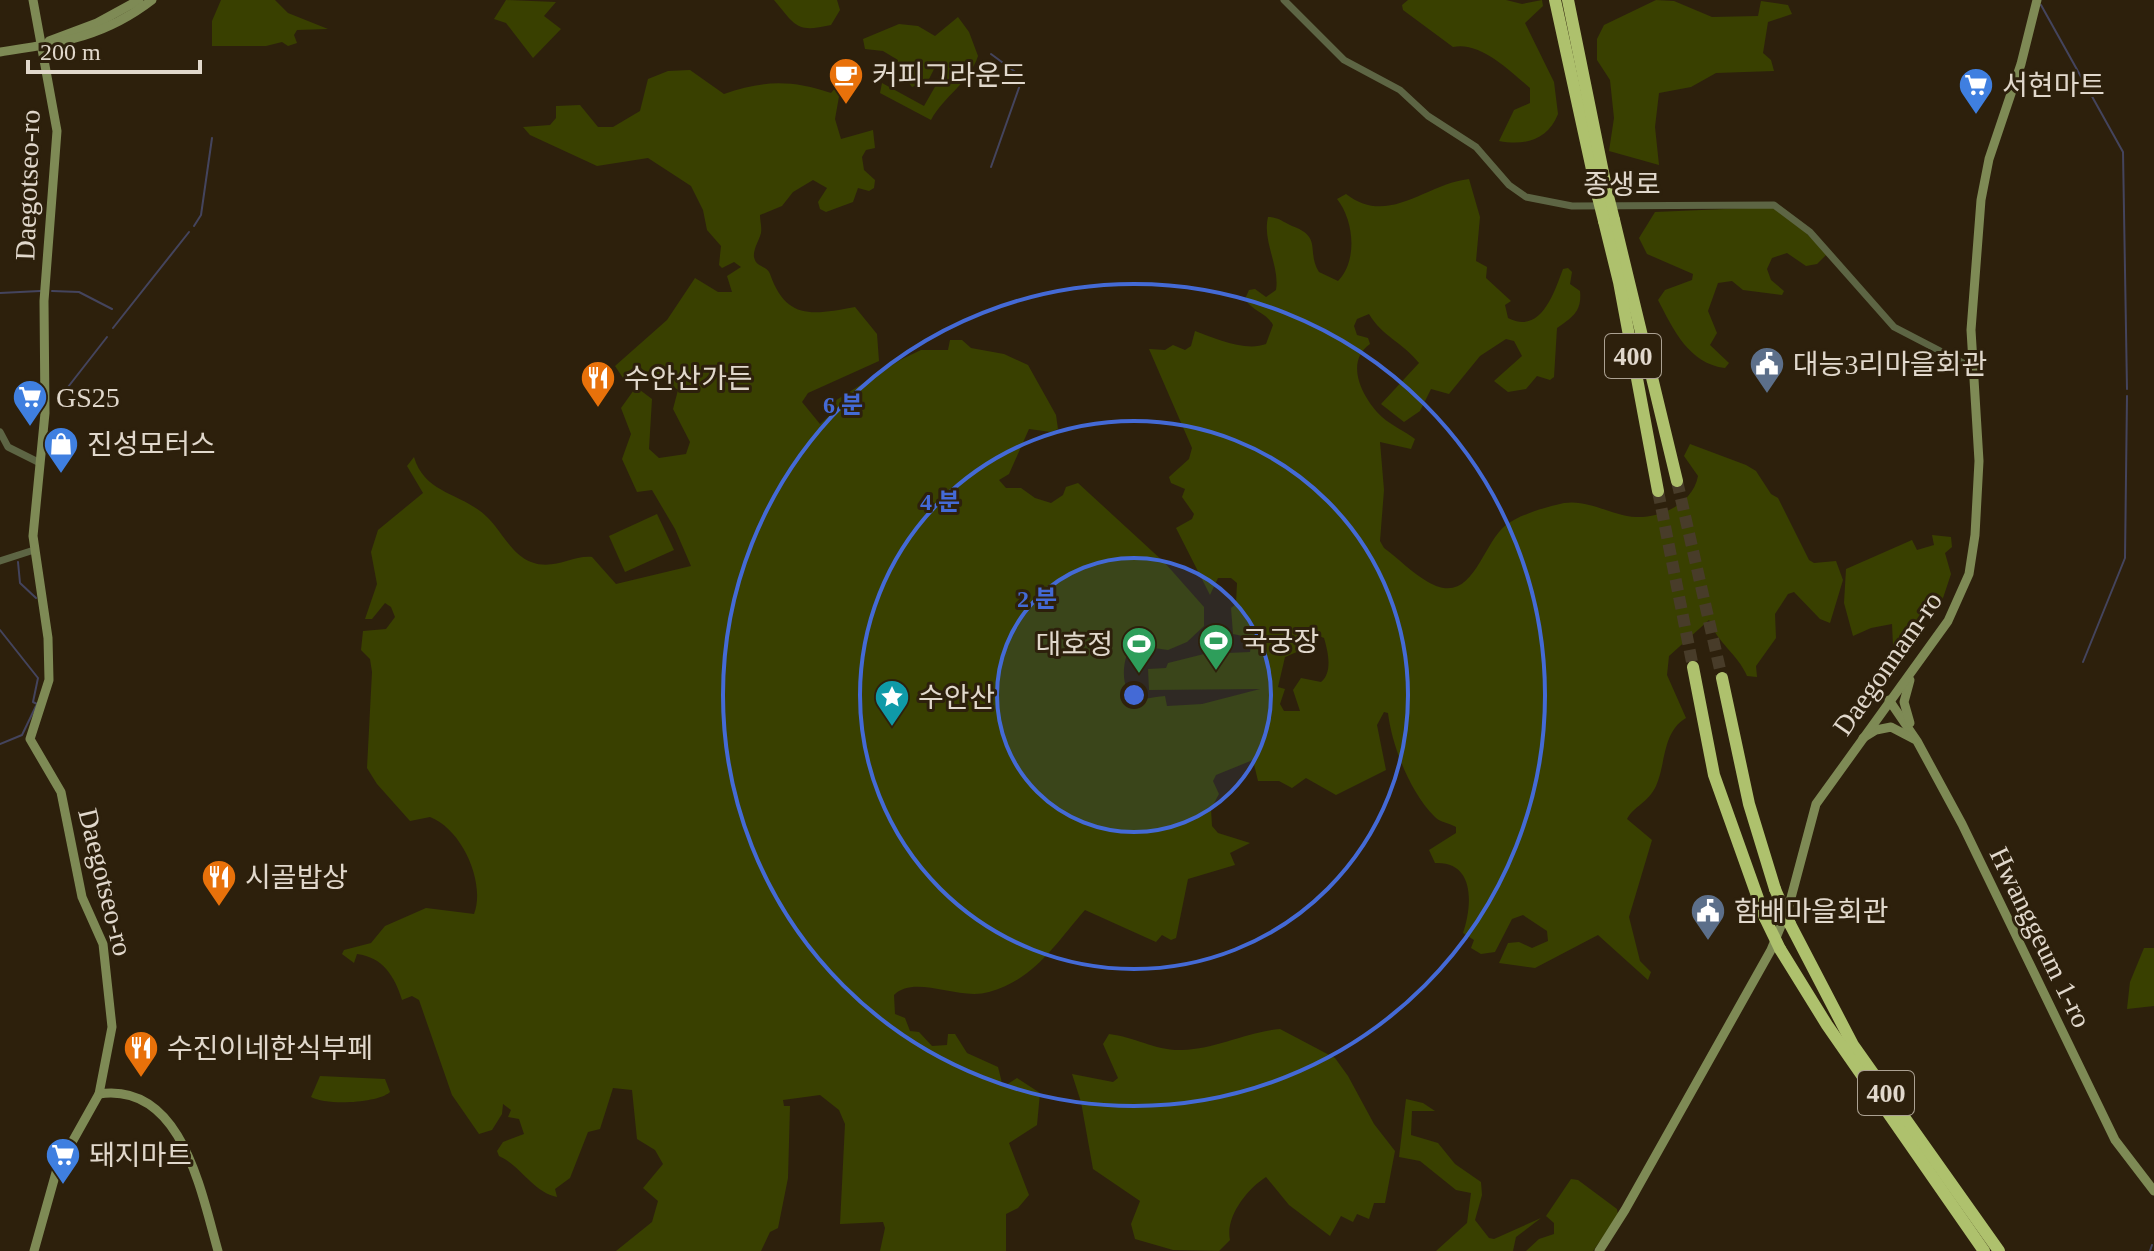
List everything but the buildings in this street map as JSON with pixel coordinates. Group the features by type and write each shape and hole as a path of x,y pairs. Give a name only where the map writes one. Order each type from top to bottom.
{"highway":[{"name":"400","path":"1555,0 1677,481"},
{"name":"400","path":"1568,0 1602,194"},
{"name":"400","path":"1609,220 1658,491"},
{"name":"400","path":"1693,667 1714,775 1765,918 1780,949 1827,1025 1984,1251"},
{"name":"400","path":"1722,678 1749,804 1775,889 1814,977 1853,1045 1999,1251"}],"street":[{"name":"Daegotseo-ro","path":"33,0 57,131 44,301 45,413 34,550 48,638 49,680 30,739 61,792 82,897 103,944 112,1027 99,1094 57,1169 34,1251"},
{"path":"42,44 97,23 139,0"},
{"path":"0,52 70,42 105,29 152,0"},
{"name":"종생로","path":"1284,0 1344,60 1400,90 1428,116 1476,147 1509,185 1526,197 1580,207 1774,205 1810,232 1894,327 1971,367"},
{"name":"Daegonnam-ro","path":"1599,1251 1771,950 1788,909 1816,804 1958,602 1973,555 1979,461 1971,367 1973,291 1984,181 2037,0"},
{"path":"0,432 8,447 40,463"},
{"path":"0,561 34,550"},
{"path":"1914,668 1904,702 1917,741"},
{"name":"Hwanggeum 1-ro","path":"1889,700 1917,741 2036,972 2106,1124 2128,1161 2154,1191"},
{"path":"1860,740 1876,730 1891,727 1917,741"},
{"path":"99,1094 114,1092 140,1098 170,1127 196,1171 218,1251"}],"green space":[{"path":"221,0 275,0 288,13 328,29 297,30 294,35 297,43 288,46 282,42 266,46 212,46 212,21"},
{"path":"506,0 556,2 544,16 561,29 533,58 506,23 494,19"},
{"path":"774,0 837,0 840,10 831,25 803,27 792,21"},
{"path":"1408,0 1506,0 1522,4 1542,0 1543,6 1525,23 1554,82 1558,114 1548,130 1526,142 1499,141 1514,110 1530,103 1530,88 1484,53 1474,48 1453,47 1403,10 1402,5"},
{"path":"1656,0 1674,1 1712,17 1758,16 1761,1 1788,5 1792,14 1768,22 1763,53 1771,60 1774,71 1716,73 1691,87 1659,93 1655,127 1659,165 1609,151 1614,118 1610,80 1597,60 1597,39 1604,25"},
{"path":"958,17 969,32 978,56 969,74 931,120 880,93 882,83 924,106 936,85 943,83 946,71 942,66 935,67 928,81 912,87 904,77 904,69 897,67 898,60 883,51 865,49 863,39 899,24 918,26 935,36"},
{"path":"690,70 724,94 778,83 831,93 837,86 840,91 835,119 841,139 873,130 875,148 866,150 862,157 864,170 875,180 874,188 869,191 858,188 853,202 826,212 820,209 818,202 827,188 813,180 793,192 782,206 760,215 761,233 754,257 769,271 784,300 802,311 826,312 855,307 877,334 879,361 808,393 802,402 820,424 829,416 830,404 921,350 948,350 950,340 962,340 971,348 1004,354 1028,365 1056,415 1058,429 1051,432 1029,429 1009,474 999,480 1006,488 1021,488 1035,498 1051,503 1063,495 1066,487 1078,483 1165,563 1204,607 1204,626 1187,642 1168,650 1133,645 1126,657 1125,682 1132,695 1138,698 1165,696 1167,706 1202,704 1260,689 1149,690 1148,669 1166,668 1168,663 1204,654 1250,652 1252,638 1233,634 1231,608 1236,604 1237,583 1231,578 1218,578 1210,595 1176,528 1192,519 1194,514 1182,497 1185,489 1171,483 1169,477 1189,459 1192,448 1149,349 1165,350 1173,345 1185,350 1191,346 1195,331 1239,345 1266,344 1273,325 1245,299 1249,290 1255,289 1266,297 1276,290 1276,272 1267,235 1268,217 1302,230 1311,240 1319,272 1338,281 1349,263 1351,240 1347,218 1337,199 1346,194 1362,203 1392,205 1469,179 1480,217 1476,261 1487,267 1486,278 1511,301 1505,305 1508,318 1519,322 1538,316 1550,300 1563,269 1568,268 1572,272 1570,284 1580,291 1580,304 1572,317 1557,328 1554,377 1550,380 1537,376 1526,389 1508,392 1494,381 1522,356 1514,341 1506,339 1480,356 1449,394 1431,389 1420,411 1404,422 1381,404 1419,363 1369,314 1357,319 1354,326 1357,335 1368,338 1370,344 1358,361 1357,371 1363,391 1382,417 1415,439 1411,449 1380,442 1384,490 1380,541 1384,548 1428,582 1443,588 1456,587 1466,581 1506,525 1534,511 1573,502 1618,514 1646,517 1675,507 1690,494 1698,476 1684,456 1690,444 1756,471 1771,494 1778,498 1809,560 1814,563 1836,561 1843,580 1830,623 1820,619 1794,592 1788,594 1775,614 1776,638 1756,666 1757,677 1747,676 1709,620 1669,656 1667,675 1686,718 1673,731 1653,792 1627,819 1652,840 1629,917 1640,961 1651,972 1648,980 1598,935 1535,968 1499,963 1508,943 1519,942 1532,948 1548,941 1547,931 1523,915 1512,919 1495,952 1481,954 1471,948 1474,940 1463,933 1469,899 1464,877 1458,869 1448,864 1435,863 1429,850 1456,833 1456,827 1436,818 1417,794 1398,754 1388,713 1384,712 1377,725 1386,770 1336,795 1306,778 1292,788 1279,781 1258,781 1253,760 1216,775 1213,781 1219,794 1211,809 1212,826 1218,833 1250,843 1230,853 1235,865 1188,879 1176,938 1171,940 1162,935 1156,942 1085,910 1043,959 1019,979 1005,986 977,994 913,987 894,995 895,1014 905,1018 910,1031 919,1032 932,1046 947,1045 948,1034 955,1034 967,1053 998,1067 1003,1087 1017,1078 1040,1093 1037,1125 1009,1143 1029,1195 1018,1208 1006,1214 1006,1251 880,1251 885,1228 883,1222 840,1224 845,1124 839,1110 820,1095 783,1100 784,1106 790,1106 788,1178 778,1228 770,1232 761,1251 616,1251 652,1222 658,1201 643,1188 663,1164 655,1150 637,1139 632,1090 613,1088 600,1129 588,1132 570,1178 555,1189 557,1197 541,1190 499,1156 497,1151 503,1142 524,1134 519,1119 508,1117 511,1110 503,1104 502,1114 492,1130 479,1134 452,1095 419,1000 412,996 402,1000 392,976 374,959 357,954 354,963 342,954 344,950 371,943 385,926 426,908 474,914 477,901 474,873 452,833 430,817 410,821 367,768 372,672 370,659 361,650 363,631 386,629 395,617 391,607 385,603 372,619 365,619 377,584 371,552 378,530 423,493 407,466 414,457 427,479 478,510 513,549 531,562 547,565 592,557 616,584 691,566 675,529 652,490 637,492 622,459 631,434 621,408 636,387 652,399 649,449 659,458 686,454 690,442 673,409 678,390 661,377 623,378 615,366 667,320 695,278 718,292 732,292 727,276 741,267 734,262 722,268 719,265 721,246 707,230 703,210 691,186 648,158 597,166 530,135 523,127 550,125 556,118 556,106 580,105 598,127 613,127 640,111 648,79 668,71","holes":["1317,635 1324,638 1328,662 1325,678 1321,682 1301,678 1293,690 1300,711 1284,711 1280,704 1285,689 1278,687 1285,657 1299,651 1307,637"]},
{"path":"1771,207 1793,220 1827,254 1817,264 1806,266 1787,253 1772,258 1767,269 1771,280 1784,291 1782,295 1743,290 1732,281 1718,283 1708,311 1717,333 1710,345 1729,363 1725,368 1712,365 1701,360 1684,343 1658,300 1665,290 1692,280 1693,274 1647,254 1639,238 1655,212"},
{"path":"657,514 674,550 625,572 609,536"},
{"path":"1932,535 1951,537 1952,547 1945,553 1951,574 1940,607 1922,611 1909,639 1908,652 1899,654 1893,645 1892,624 1853,636 1844,603 1846,569 1912,540 1917,550 1934,545"},
{"path":"2144,948 2154,948 2154,1006 2127,1009 2130,982"},
{"path":"1280,1029 1335,1058 1374,1124 1395,1151 1385,1203 1374,1203 1369,1219 1357,1214 1353,1222 1341,1216 1330,1236 1289,1205 1266,1177 1239,1204 1231,1222 1230,1240 1219,1251 1173,1250 1135,1239 1131,1224 1140,1201 1093,1169 1081,1102 1072,1074 1113,1082 1118,1078 1103,1044 1109,1034 1182,1050"},
{"path":"320,1076 385,1079 390,1092 364,1101 318,1100 311,1097"},
{"path":"1406,1099 1423,1103 1435,1111 1412,1111 1411,1135 1438,1143 1455,1164 1481,1182 1482,1195 1475,1220 1489,1238 1494,1239 1541,1218 1516,1237 1513,1251 1436,1251 1467,1223 1471,1193 1456,1190 1420,1161 1399,1157"},
{"path":"1571,1179 1578,1180 1617,1209 1618,1215 1593,1251 1526,1251 1539,1239 1554,1234 1554,1223 1546,1216"}],"waterway":[{"path":"2041,5 2123,152 2127,389"},
{"path":"991,54 1018,74 1021,82 991,167"},
{"path":"194,226 201,215 212,138"},
{"path":"113,328 189,232"},
{"path":"0,293 40,291"},
{"path":"52,291 79,292 112,309"},
{"path":"68,387 107,337"},
{"path":"2083,662 2125,558 2127,396"},
{"path":"18,562 20,583 36,598"},
{"path":"0,630 38,678 33,702 37,704"},
{"path":"0,744 22,735 36,706"},
{"path":"2150,1251 2152,1245"}],"tunnel":[{"path":"1677,481 1722,678"},
{"path":"1658,491 1693,667"}],"place":[{"name":"커피그라운드","path":"846,106"},
{"name":"서현마트","path":"1976,116"},
{"name":"대능3리마을회관","path":"1767,395"},
{"name":"수안산가든","path":"598,409"},
{"name":"GS25","path":"30,428"},
{"name":"진성모터스","path":"61,475"},
{"name":"국궁장","path":"1216,672"},
{"name":"대호정","path":"1139,675"},
{"name":"수안산","path":"892,728"},
{"name":"시골밥상","path":"219,908"},
{"name":"함배마을회관","path":"1708,942"},
{"name":"수진이네한식부페","path":"141,1079"},
{"name":"돼지마트","path":"63,1186"}]}
